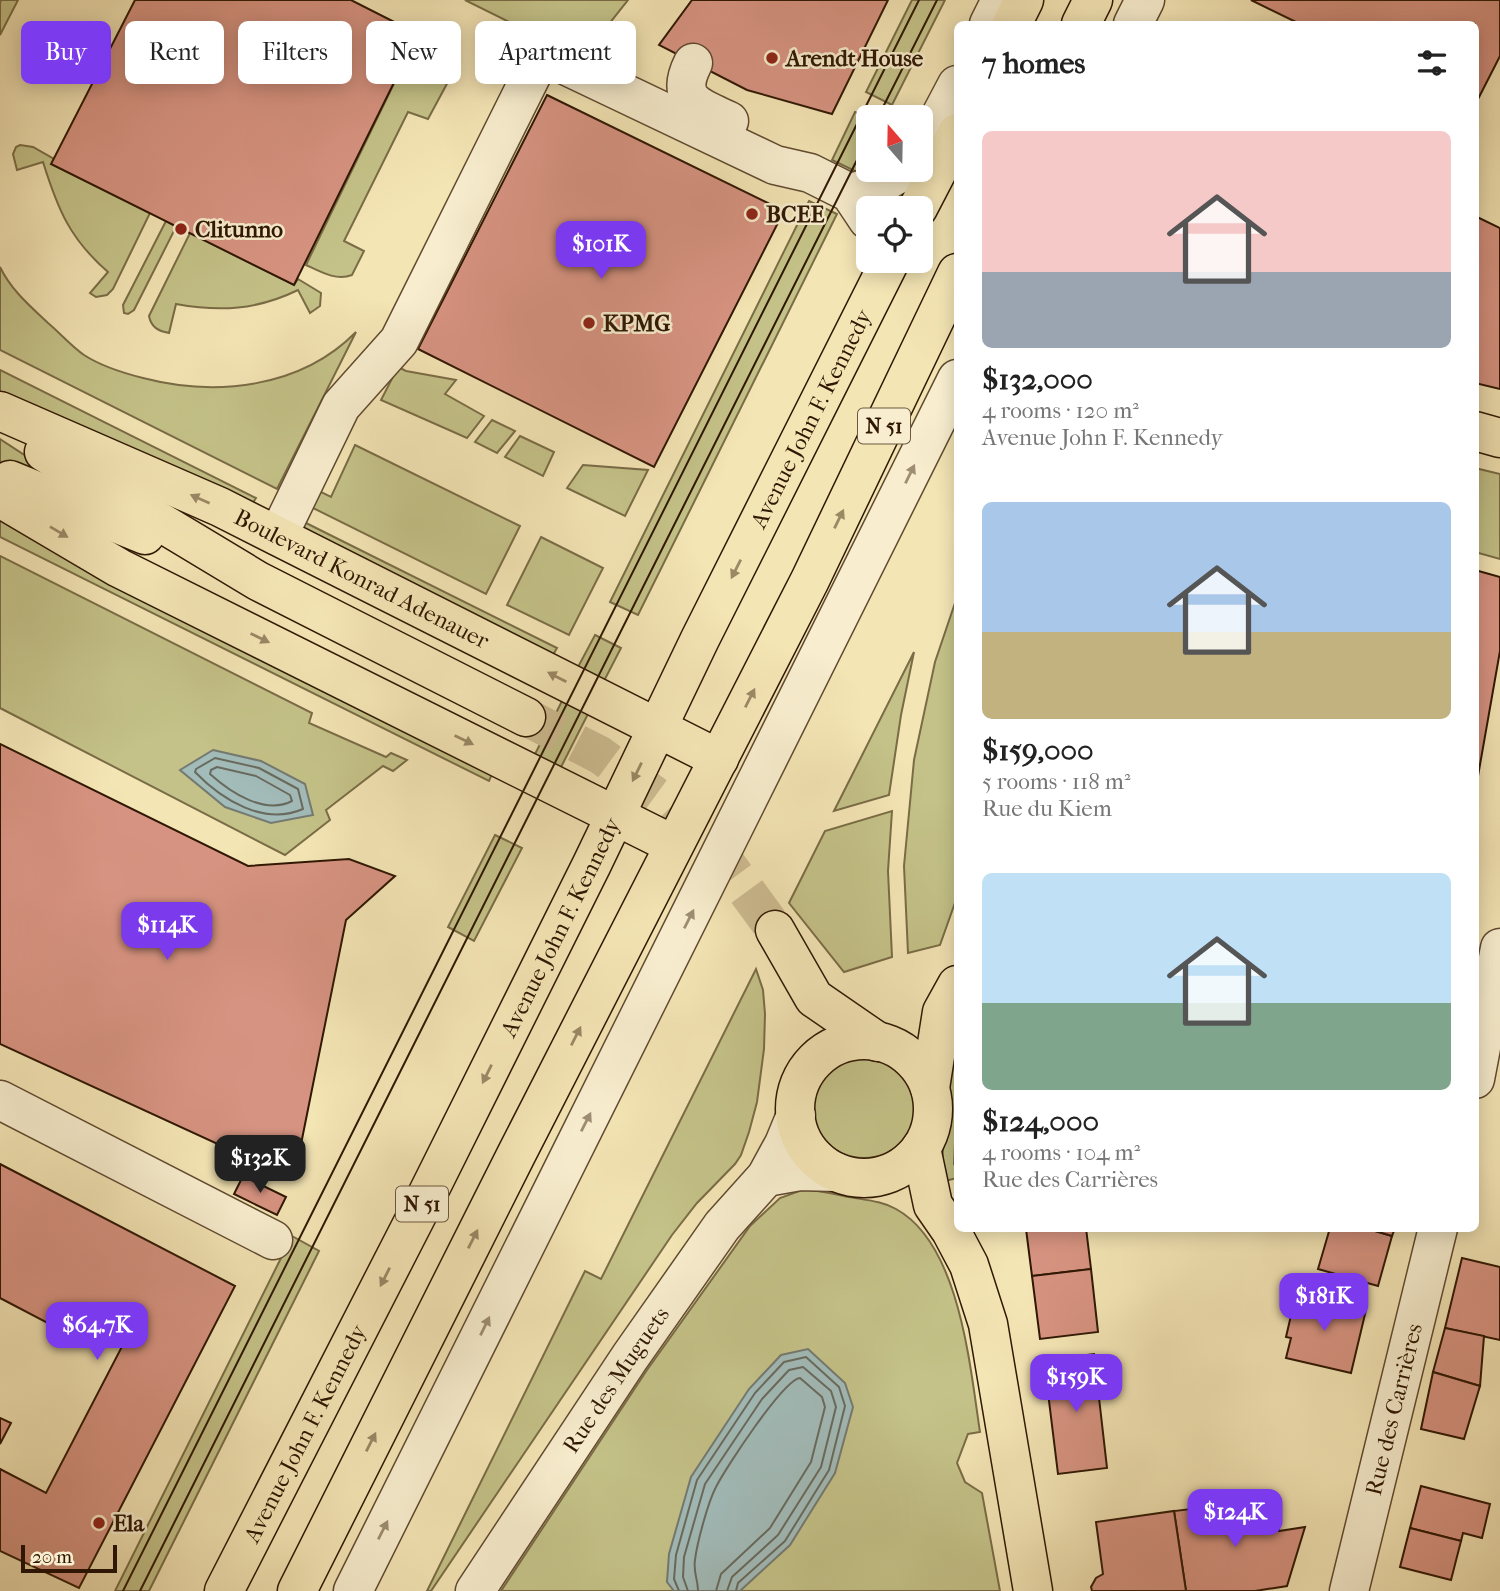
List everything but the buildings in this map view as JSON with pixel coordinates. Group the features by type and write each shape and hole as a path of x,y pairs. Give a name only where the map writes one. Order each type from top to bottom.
{"main road":[{"path":"1014,21 1024,0"},
{"path":"1082,21 1093,0"},
{"path":"924,196 954,139"},
{"name":"Avenue John F. Kennedy","path":"224,1591 421,1207 884,273"},
{"name":"N 51","path":"297,1591 516,1154 810,580 954,279"},
{"name":"Boulevard Konrad Adenauer","path":"0,411 278,536 719,759"},
{"path":"0,426 258,580 526,717"},
{"path":"1479,432 1500,438"},
{"path":"0,476 258,580"},
{"path":"0,498 120,568 674,845"},
{"path":"775,930 814,998 885,1044 915,1063 930,1088 933,1119 929,1135 921,1149 901,1168 875,1177 861,1178 836,1172 817,1159 804,1143 796,1115 796,1098 809,1068 833,1048 863,1040 885,1044 910,1031 950,998"},
{"path":"809,1068 814,998"},
{"path":"930,1088 950,998"},
{"path":"921,1149 933,1205 969,1265 988,1324 1033,1591"},
{"path":"875,1177 933,1205"}],"street":[{"path":"990,21 1001,0"},
{"path":"1134,21 1145,0"},
{"path":"278,536 341,406 398,341 542,54 775,165 810,173"},
{"path":"673,116 665,105 662,89 666,72 685,58 685,87 690,99 698,106 783,148 810,173 856,204"},
{"path":"933,131 954,92"},
{"path":"869,196 884,182"},
{"path":"839,365 835,336 865,273"},
{"path":"353,1591 954,385"},
{"path":"810,580 847,601"},
{"path":"1479,1058 1500,948"},
{"path":"0,1100 273,1240"},
{"name":"Rue des Muguets","path":"475,1591 630,1357 722,1226 766,1177 796,1115"},
{"path":"516,1154 558,1176"},
{"path":"766,1177 800,1171 836,1172"},
{"name":"Rue des Carrières","path":"1352,1590 1437,1232"}],"shaded area":[{"path":"1,0 18,0 0,35 0,3"},
{"path":"465,0 628,0 611,21 507,21"},
{"path":"912,0 945,0 892,105 866,92"},
{"path":"394,84 447,84 428,119 408,112 344,241 364,251 352,275 334,276 306,265"},
{"path":"855,112 856,112 856,172 832,160"},
{"path":"20,145 33,147 54,159 52,164 150,213 113,289 107,295 96,297 90,293 108,272 84,248 67,223 43,162 17,170 13,154"},
{"path":"809,201 837,214 638,615 610,602"},
{"path":"166,221 176,227 134,310 128,314 124,313 123,305"},
{"path":"190,233 294,285 298,279 321,293 320,306 310,313 298,290 268,302 238,308 176,304 169,333 158,330 151,323 149,316"},
{"path":"0,267 21,297 84,355 120,371 171,384 228,387 284,376 334,351 356,332 277,489 0,350"},
{"path":"398,367 406,371 456,380 445,394 484,416 467,438 381,400"},
{"path":"0,370 256,498 251,506 0,396"},
{"path":"492,420 515,431 497,453 475,442"},
{"path":"520,436 554,452 543,476 505,457"},
{"path":"0,439 32,460 39,474 0,467"},
{"path":"355,445 520,526 486,594 305,504 313,488 331,497"},
{"path":"583,465 648,470 625,516 567,488"},
{"path":"1479,469 1500,474 1500,559 1479,553"},
{"path":"0,511 493,772 489,781 0,537"},
{"path":"300,520 557,648 553,655 296,529"},
{"path":"541,537 603,568 569,635 507,605"},
{"path":"0,556 312,713 309,723 386,757 391,753 407,760 393,771 383,766 326,810 330,820 285,855 0,708"},
{"path":"954,606 954,905 940,945 908,953 904,866 914,760 935,662"},
{"path":"595,635 621,648 604,681 578,667"},
{"path":"914,652 889,795 834,811"},
{"path":"563,699 589,712 559,771 533,758"},
{"path":"892,811 888,871 892,957 844,972 789,903 825,831"},
{"path":"495,835 522,848 474,941 448,927"},
{"path":"756,969 763,990 764,1049 757,1102 741,1155 672,1235 431,1591 427,1591 585,1271 601,1279"},
{"path":"950,1039 954,1040 954,1179 945,1181 942,1167 943,1149 952,1116 947,1075"},
{"path":"864,1054 884,1058 901,1069 912,1086 916,1106 912,1126 901,1143 884,1154 864,1158 844,1154 827,1143 816,1126 812,1106 816,1086 827,1069 844,1058"},
{"path":"802,1190 890,1206 918,1226 935,1249 958,1309 972,1375 980,1432 968,1434 957,1463 965,1482 982,1493 1000,1591 501,1591 647,1370 750,1226 780,1198"},
{"path":"292,1236 319,1251 149,1591 115,1591"}],"water":[{"path":"213,750 261,761 305,784 313,815 271,823 225,807 180,770"},
{"path":"808,1349 845,1383 853,1407 835,1473 790,1545 740,1591 674,1591 667,1582 669,1554 691,1477 749,1389 781,1355"}],"tunnel":[{"path":"526,717 600,755 667,804 726,863 775,930"}],"tram line":[{"path":"123,1591 919,0"},
{"path":"884,105 937,0"},
{"path":"140,1591 856,162"}],"place":[{"name":"Arendt House","path":"772,58"},
{"name":"BCEE","path":"752,214"},
{"name":"Clitunno","path":"181,229"},
{"name":"KPMG","path":"589,323"},
{"name":"Ela","path":"99,1523"}]}
